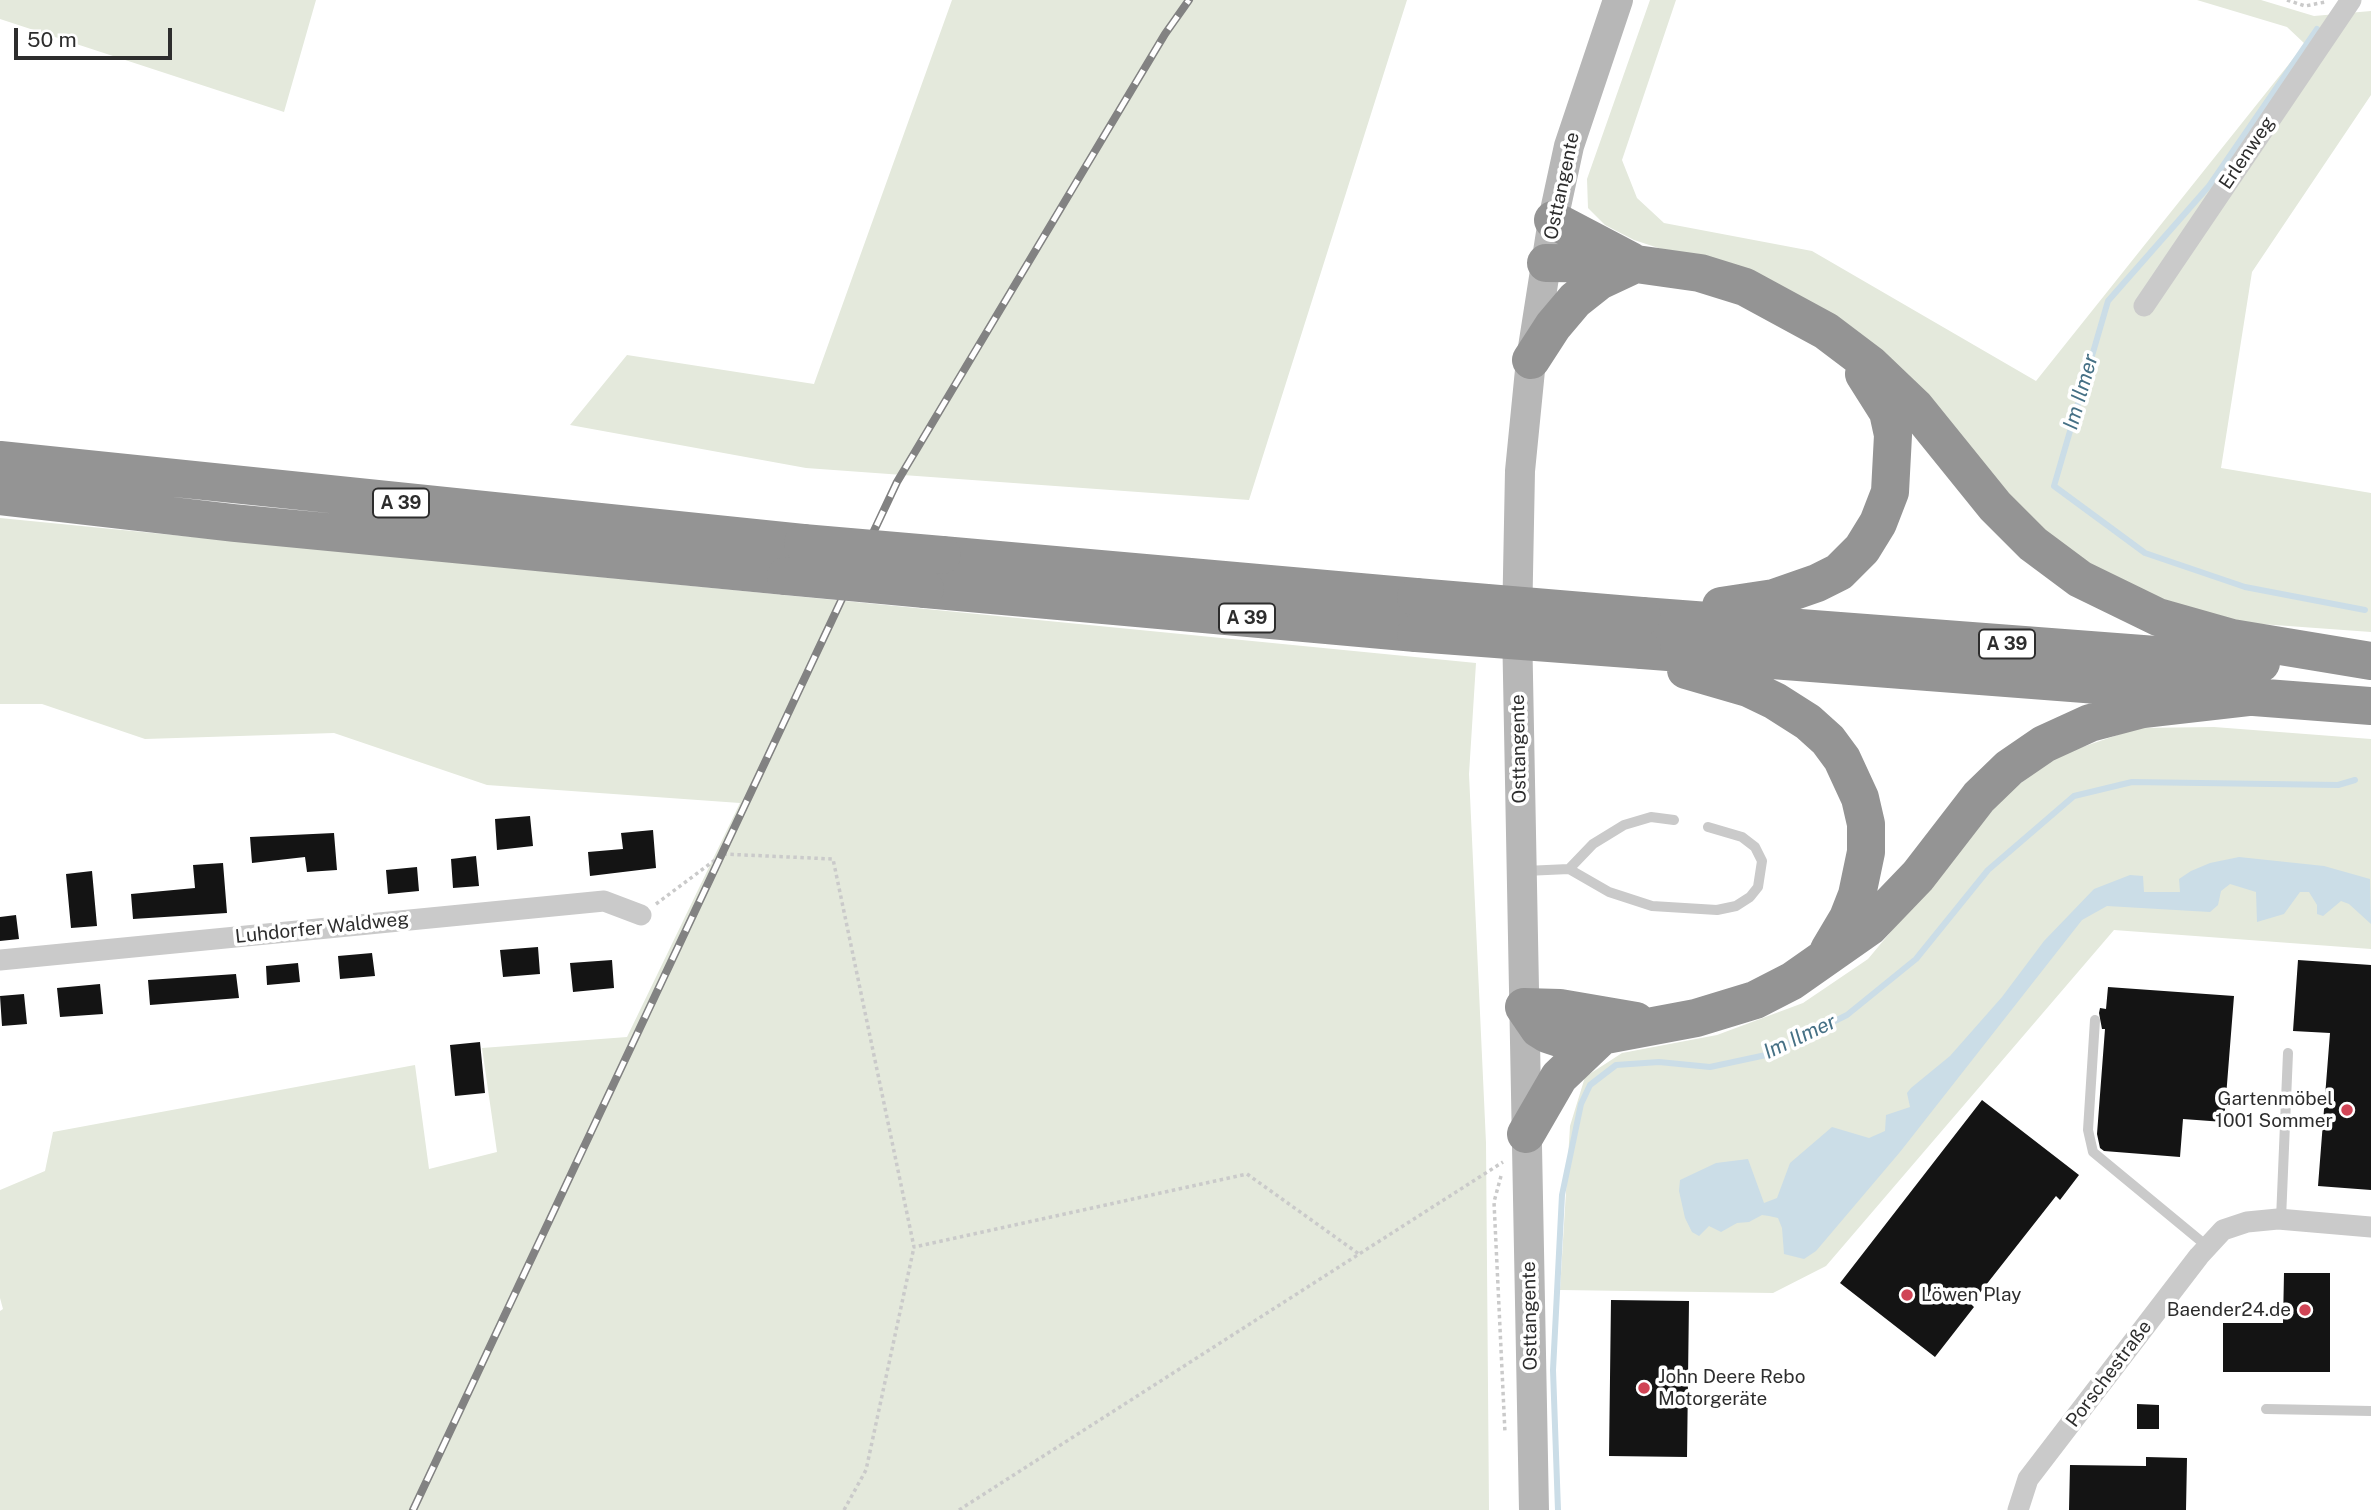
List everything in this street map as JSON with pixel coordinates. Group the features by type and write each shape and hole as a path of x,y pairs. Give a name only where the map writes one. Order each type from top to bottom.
{"highway":[{"path":"1553,220 1636,264"},
{"path":"1546,263 1636,264 1700,273 1745,287 1826,331 1871,365 1915,408 1995,506 2033,544 2080,579 2158,617 2232,638 2371,660"},
{"path":"1531,360 1553,326 1575,300 1599,281 1636,264"},
{"path":"1642,642 1774,598 1839,572 1862,549 1878,523 1890,492 1894,435 1877,391 1826,331"},
{"name":"A 39","path":"0,460 794,559 925,589 1416,615 1508,641 1642,642 2371,672"},
{"name":"A 39","path":"0,496 234,523 794,559 942,555 1642,642 2371,706"},
{"path":"1642,642 1703,674 1766,697 1808,722 1828,740 1842,759 1860,798 1866,824 1866,852 1863,876 1848,918 1819,962"},
{"path":"1524,1007 1539,1029 1556,1038 1601,1037 1738,1007 1772,992 1869,927 1893,904 1979,797 2009,768 2044,744 2090,723 2143,709 2248,697"},
{"path":"1524,1007 1560,1008 1656,1023"},
{"path":"1526,1134 1559,1077 1601,1037"}],"main road":[{"name":"Osttangente","path":"1534,1510 1521,871 1518,521 1531,360 1553,220 1569,146 1618,0"}],"street":[{"name":"Erlenweg","path":"2144,306 2351,0"},
{"name":"Luhdorfer Waldweg","path":"0,960 604,901 641,915"},
{"name":"Porschestraße","path":"2018,1510 2028,1479 2223,1230 2246,1222 2281,1220 2371,1227"}],"lane":[{"path":"1570,869 1593,844 1624,825 1651,817 1674,820"},
{"path":"1521,871 1570,869 1609,892 1652,906 1717,910 1736,906 1750,897 1758,887 1762,862 1755,847 1742,837 1708,827"},
{"path":"2095,1020 2088,1130 2093,1152 2208,1247"},
{"path":"2281,1220 2288,1053"},
{"path":"2266,1409 2371,1411"}],"path":[{"path":"2287,0 2305,6 2327,2"},
{"path":"641,915 723,854 833,859 914,1247 866,1470 844,1510"},
{"path":"959,1510 1504,1161 1494,1202 1506,1443"},
{"path":"914,1247 1247,1174 1359,1254"}],"shaded area":[{"path":"0,0 316,0 284,112 0,19"},
{"path":"952,0 1407,0 1249,500 806,468 570,425 627,355 814,384"},
{"path":"1650,0 1676,0 1622,160 1637,198 1664,223 1812,251 2036,381 2305,44 2287,27 2197,0 2261,0 2314,16 2371,11 2371,95 2252,272 2221,468 2371,493 2371,632 2247,623 2169,610 2089,573 1753,279 1634,240 1605,225 1588,208 1587,179"},
{"path":"0,518 1476,663 1469,774 1486,1143 1489,1510 0,1510 0,1311 3,1309 0,1298 0,1190 45,1171 53,1132 415,1065 429,1169 497,1152 482,1048 627,1037 740,803 487,785 334,733 145,739 42,704 0,704"},
{"path":"2214,727 2371,739 2371,949 2114,930 1826,1266 1773,1293 1560,1290 1570,1126 1585,1077 1622,1053 1717,1035 1803,1003 1868,959 2006,794 2059,755 2138,728"}],"water":[{"path":"2239,857 2324,866 2370,879 2371,924 2349,904 2341,901 2323,916 2317,914 2317,905 2309,892 2300,892 2284,914 2257,922 2256,892 2230,884 2221,891 2218,905 2210,912 2107,906 2082,920 1900,1152 1816,1251 1804,1259 1784,1254 1782,1228 1778,1218 1769,1216 1762,1215 1749,1222 1737,1223 1721,1232 1709,1226 1699,1236 1692,1232 1685,1218 1679,1191 1680,1180 1716,1163 1748,1159 1764,1203 1777,1198 1790,1163 1832,1127 1869,1138 1885,1131 1886,1115 1910,1107 1907,1093 1911,1088 1950,1056 2002,997 2044,941 2094,889 2130,875 2143,876 2144,892 2180,892 2179,879 2191,871 2210,863"}],"building":[{"path":"530,816 533,846 497,850 495,819"},
{"path":"653,830 656,868 590,876 588,852 623,849 621,833"},
{"path":"334,833 337,870 307,872 305,857 252,863 250,837"},
{"path":"476,856 479,886 453,888 451,859"},
{"path":"223,863 227,913 133,919 131,894 195,888 193,865"},
{"path":"417,867 419,891 388,894 386,870"},
{"path":"92,871 97,926 71,928 66,874"},
{"path":"16,915 19,939 0,941 0,917"},
{"path":"538,947 540,974 503,977 500,950"},
{"path":"372,953 375,976 340,979 338,956"},
{"path":"612,960 614,988 573,992 570,963"},
{"name":"Gartenmöbel 1001 Sommer","path":"2298,960 2371,965 2371,1190 2318,1186 2330,1033 2293,1031"},
{"path":"298,963 300,982 267,985 266,966"},
{"path":"236,974 239,998 150,1005 148,980"},
{"path":"100,984 103,1014 60,1017 57,988"},
{"path":"2108,987 2234,996 2224,1122 2183,1119 2180,1157 2104,1151 2100,1148 2097,1134 2105,1029 2102,1029 2099,1013 2100,1008 2106,1009"},
{"path":"24,994 27,1024 2,1026 0,996"},
{"path":"480,1042 485,1093 455,1096 450,1045"},
{"path":"1982,1100 2079,1175 2060,1200 2056,1196 1971,1304 1974,1307 1935,1357 1840,1283"},
{"path":"2284,1273 2330,1273 2330,1372 2223,1372 2223,1323 2283,1323"},
{"path":"1611,1300 1689,1301 1687,1457 1609,1456"},
{"path":"2137,1404 2159,1405 2159,1429 2137,1429"},
{"path":"2146,1457 2187,1458 2186,1510 2069,1510 2070,1465 2146,1466"}],"waterway":[{"name":"Im Ilmer","path":"2317,29 2209,186 2108,301 2054,486 2145,553 2245,587 2365,610"},
{"name":"Im Ilmer","path":"1558,1510 1553,1370 1562,1195 1581,1104 1590,1085 1616,1065 1659,1062 1710,1067 1766,1055 1847,1015 1916,959 1988,870 2074,796 2132,782 2338,785 2355,780"}],"railway":[{"path":"413,1510 897,482 1165,34 1189,0"}],"place":[{"name":"Gartenmöbel 1001 Sommer","path":"2347,1110"},
{"name":"Löwen Play","path":"1907,1295"},
{"name":"Baender24.de","path":"2305,1310"},
{"name":"John Deere Rebo Motorgeräte","path":"1644,1388"}]}
